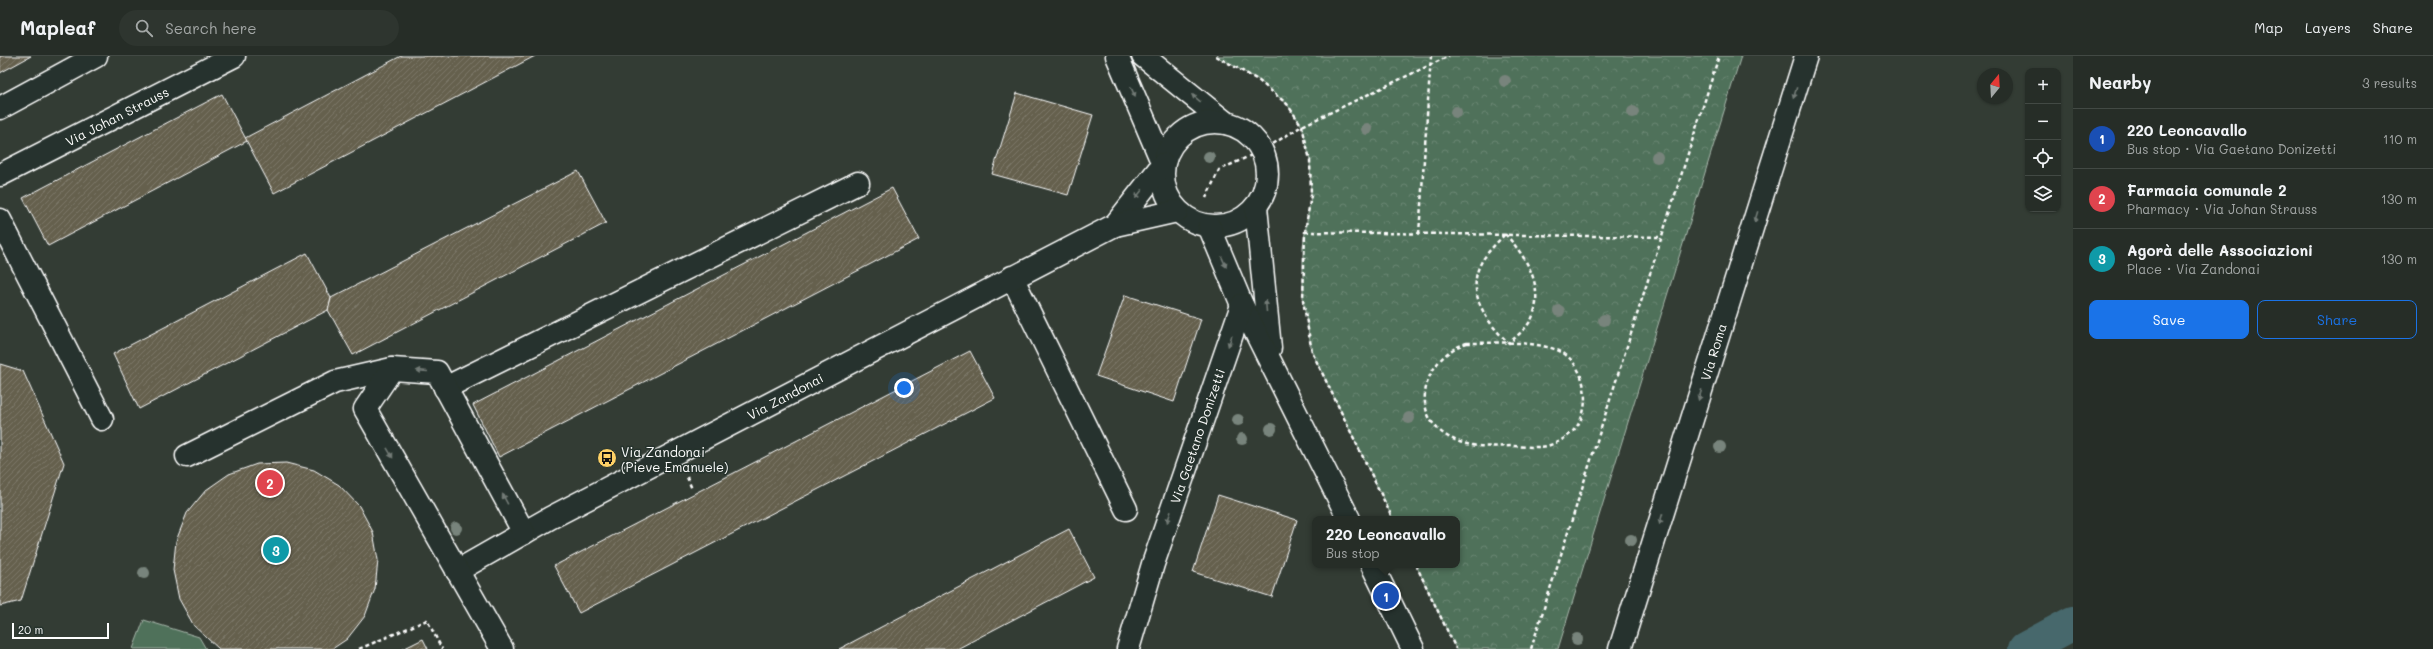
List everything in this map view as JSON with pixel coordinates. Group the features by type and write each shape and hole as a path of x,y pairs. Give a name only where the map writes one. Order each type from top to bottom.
{"street":[{"path":"0,108 96,56"},
{"name":"Via Johan Strauss","path":"0,176 234,56"},
{"path":"1115,225 1163,164 1169,148 1179,135 1193,126 1210,121 1226,123 1242,129 1263,150 1267,174 1265,191 1256,207 1243,218 1227,225 1209,226 1192,221 1177,211 1168,197 1163,181 1163,164 1117,56"},
{"path":"1143,56 1226,123"},
{"name":"Via Roma","path":"1620,649 1806,56"},
{"path":"445,388 858,183"},
{"path":"1256,207 1271,359"},
{"path":"1115,225 1177,211"},
{"path":"0,220 102,419"},
{"name":"Via Zandonai","path":"458,571 524,533 1012,277 1115,225"},
{"path":"1209,226 1242,304 1271,359 1348,516"},
{"path":"1012,277 1126,510"},
{"name":"Via Gaetano Donizetti","path":"1128,649 1153,564 1242,304"},
{"path":"392,369 365,409 502,649"},
{"path":"187,456 335,382 392,369 437,372 524,533"},
{"path":"1373,568 1413,649"}],"path":[{"path":"1216,56 1258,80 1287,104 1302,126 1310,160 1311,195 1305,232 1303,300 1312,352 1393,516"},
{"path":"1419,234 1431,56"},
{"path":"1203,201 1207,197 1219,170 1263,150 1302,126 1449,56"},
{"path":"1531,649 1719,56"},
{"path":"1305,232 1662,237"},
{"path":"1505,234 1481,263 1476,291 1480,307 1490,322 1509,343 1557,350 1569,357 1578,370 1584,385 1583,410 1579,423 1571,433 1548,446 1478,447 1447,436 1428,419 1424,403 1426,387 1436,365 1454,347 1467,344 1509,343 1531,319 1536,303 1531,269 1505,234"},
{"path":"687,477 692,489"},
{"path":"1417,568 1456,649"},
{"path":"359,649 427,620 442,649"}],"green space":[{"path":"1216,56 1741,56 1558,649 1456,649 1417,568 1460,568 1460,516 1392,516 1312,352 1303,300 1303,246 1311,195 1310,160 1302,126 1287,104 1259,80"},
{"path":"144,620 199,637 206,649 133,649"}],"building":[{"path":"0,56 31,56 0,73"},
{"path":"401,56 535,56 274,193 245,138"},
{"path":"1017,93 1093,115 1068,195 992,174"},
{"path":"222,94 247,141 48,246 23,198"},
{"path":"578,171 606,223 353,355 328,310 331,298"},
{"path":"892,188 919,239 499,457 473,405"},
{"path":"307,253 331,298 328,310 139,409 113,354"},
{"path":"1125,295 1201,319 1174,402 1096,376"},
{"path":"970,351 995,398 579,613 554,566"},
{"path":"0,364 23,371 64,463 21,601 0,606"},
{"path":"286,463 314,470 339,485 359,506 373,532 378,560 375,589 365,616 347,639 332,649 219,649 194,626 179,599 173,570 176,541 187,513 206,490 229,474 257,464"},
{"path":"1218,495 1297,520 1272,597 1193,572"},
{"path":"1069,529 1094,577 957,649 839,649"},
{"path":"423,639 428,649 403,649"}],"waterway":[{"path":"2025,649 2073,623"}],"place":[{"name":"Via Zandonai (Pieve Emanuele)","path":"607,458"},
{"name":"Farmacia comunale 2","path":"270,483"},
{"name":"Agorà delle Associazioni","path":"276,550"},
{"name":"220 Leoncavallo","path":"1386,596"}]}
